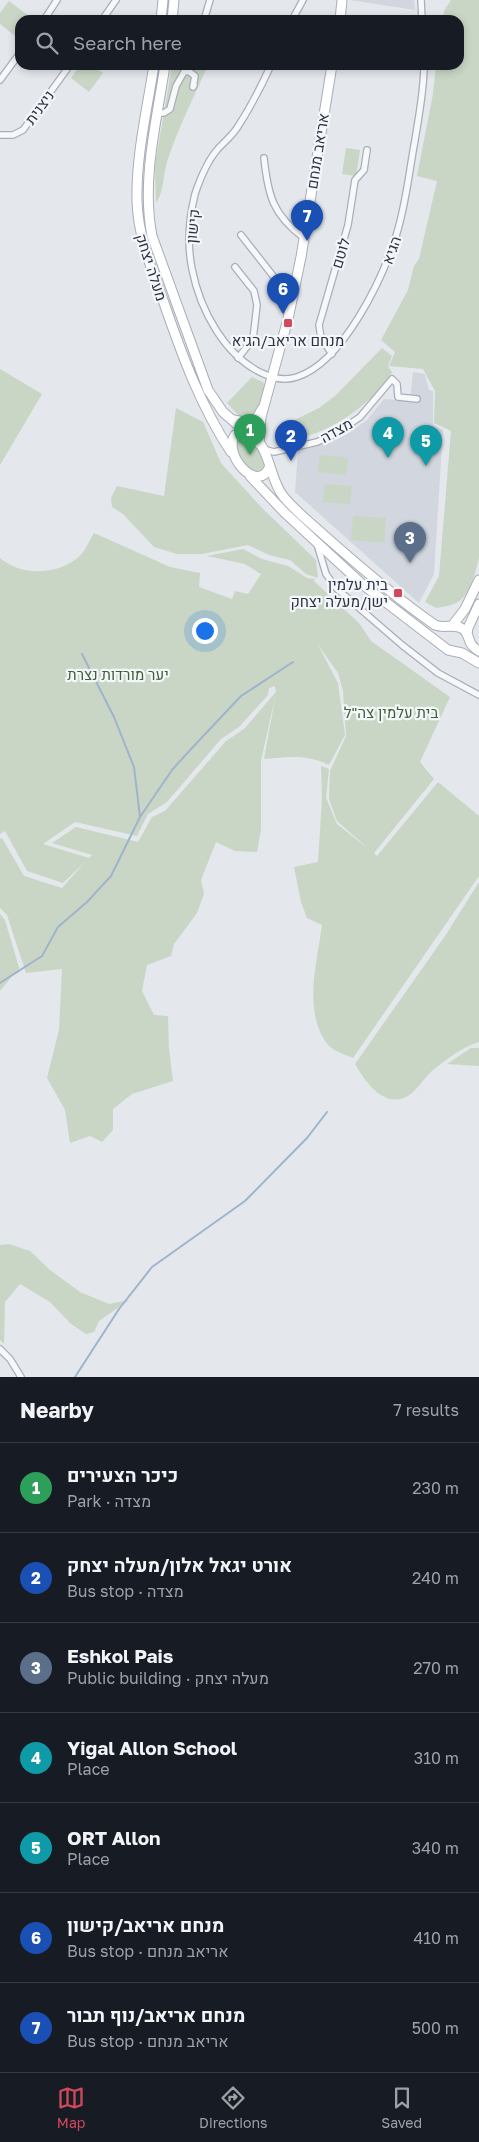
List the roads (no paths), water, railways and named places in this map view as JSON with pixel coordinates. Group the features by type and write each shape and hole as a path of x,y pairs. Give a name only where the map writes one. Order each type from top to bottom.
{"main road":[{"path":"162,15 163,0"},
{"path":"172,15 174,0"},
{"path":"340,15 342,0"},
{"name":"מעלה יצחק","path":"153,70 137,179 140,232 191,378 209,416 246,472"},
{"name":"מעלה יצחק","path":"164,70 148,180 152,236 204,380 213,398 230,419 261,446 269,466"},
{"name":"אריאב מנחם","path":"264,409 294,290 331,70"},
{"path":"234,455 231,448 233,438 238,433 247,432 255,427 264,409"},
{"path":"230,419 239,422 249,422 264,409"},
{"path":"261,446 264,409"},
{"path":"246,472 254,477 261,477 267,473 269,466"},
{"path":"269,466 275,484 284,497 369,576 435,626 440,628 459,627 468,636 472,647 479,651"},
{"path":"246,472 285,513 368,588 445,647 479,663"},
{"path":"445,647 442,636 465,608 479,580"},
{"path":"456,652 463,649 470,624 479,604"}],"street":[{"path":"48,15 58,0"},
{"path":"106,15 116,0"},
{"path":"206,15 210,0"},
{"path":"295,15 304,0"},
{"path":"421,0 422,15"},
{"path":"0,80 15,60"},
{"name":"ניצנית","path":"0,135 13,135 23,130 66,70"},
{"name":"קישון","path":"268,70 236,129 207,164 195,194 190,221 190,256 199,293 220,335 238,358 249,367 272,378"},
{"name":"הגיא","path":"272,378 285,380 297,377 316,367 332,354 350,330 373,291 397,236 422,95 424,70"},
{"path":"158,113 164,113 170,109 181,75 188,71 192,73 196,80 193,87 194,85"},
{"name":"לוטם","path":"332,354 324,344 319,331 319,324 348,225 355,180 364,170 367,150"},
{"path":"264,158 267,182 274,205 288,226 304,238"},
{"path":"241,236 281,286 294,290"},
{"path":"235,267 254,291 257,305 253,339 238,358"},
{"name":"מצדה","path":"261,446 270,452 284,450 317,442 342,430 370,406 392,379 397,384 398,397 417,398"},
{"path":"269,466 274,455 284,450"},
{"path":"314,540 331,582 382,628 438,674 479,695"},
{"path":"0,1349 10,1359 20,1377"}],"waterway":[{"path":"82,654 114,717 134,767 140,817"},
{"path":"0,983 42,956 58,927 87,902 111,876 140,817 172,770 192,748 241,696 293,662"},
{"path":"75,1377 119,1309 152,1267 245,1201 307,1138 327,1112"}],"place":[{"name":"מנחם אריאב/נוף תבור","path":"307,241"},
{"name":"מנחם אריאב/קישון","path":"283,314"},
{"name":"מנחם אריאב/הגיא","path":"288,323"},
{"name":"כיכר הצעירים","path":"250,455"},
{"name":"Yigal Allon School","path":"388,458"},
{"name":"אורט יגאל אלון/מעלה יצחק","path":"291,461"},
{"name":"ORT Allon","path":"426,466"},
{"name":"Eshkol Pais","path":"410,563"},
{"name":"בית עלמין ישן/מעלה יצחק","path":"398,593"}],"park label":[{"name":"יער מורדות נצרת","path":"118,674"},
{"name":"בית עלמין צה\"ל","path":"391,712"}]}
